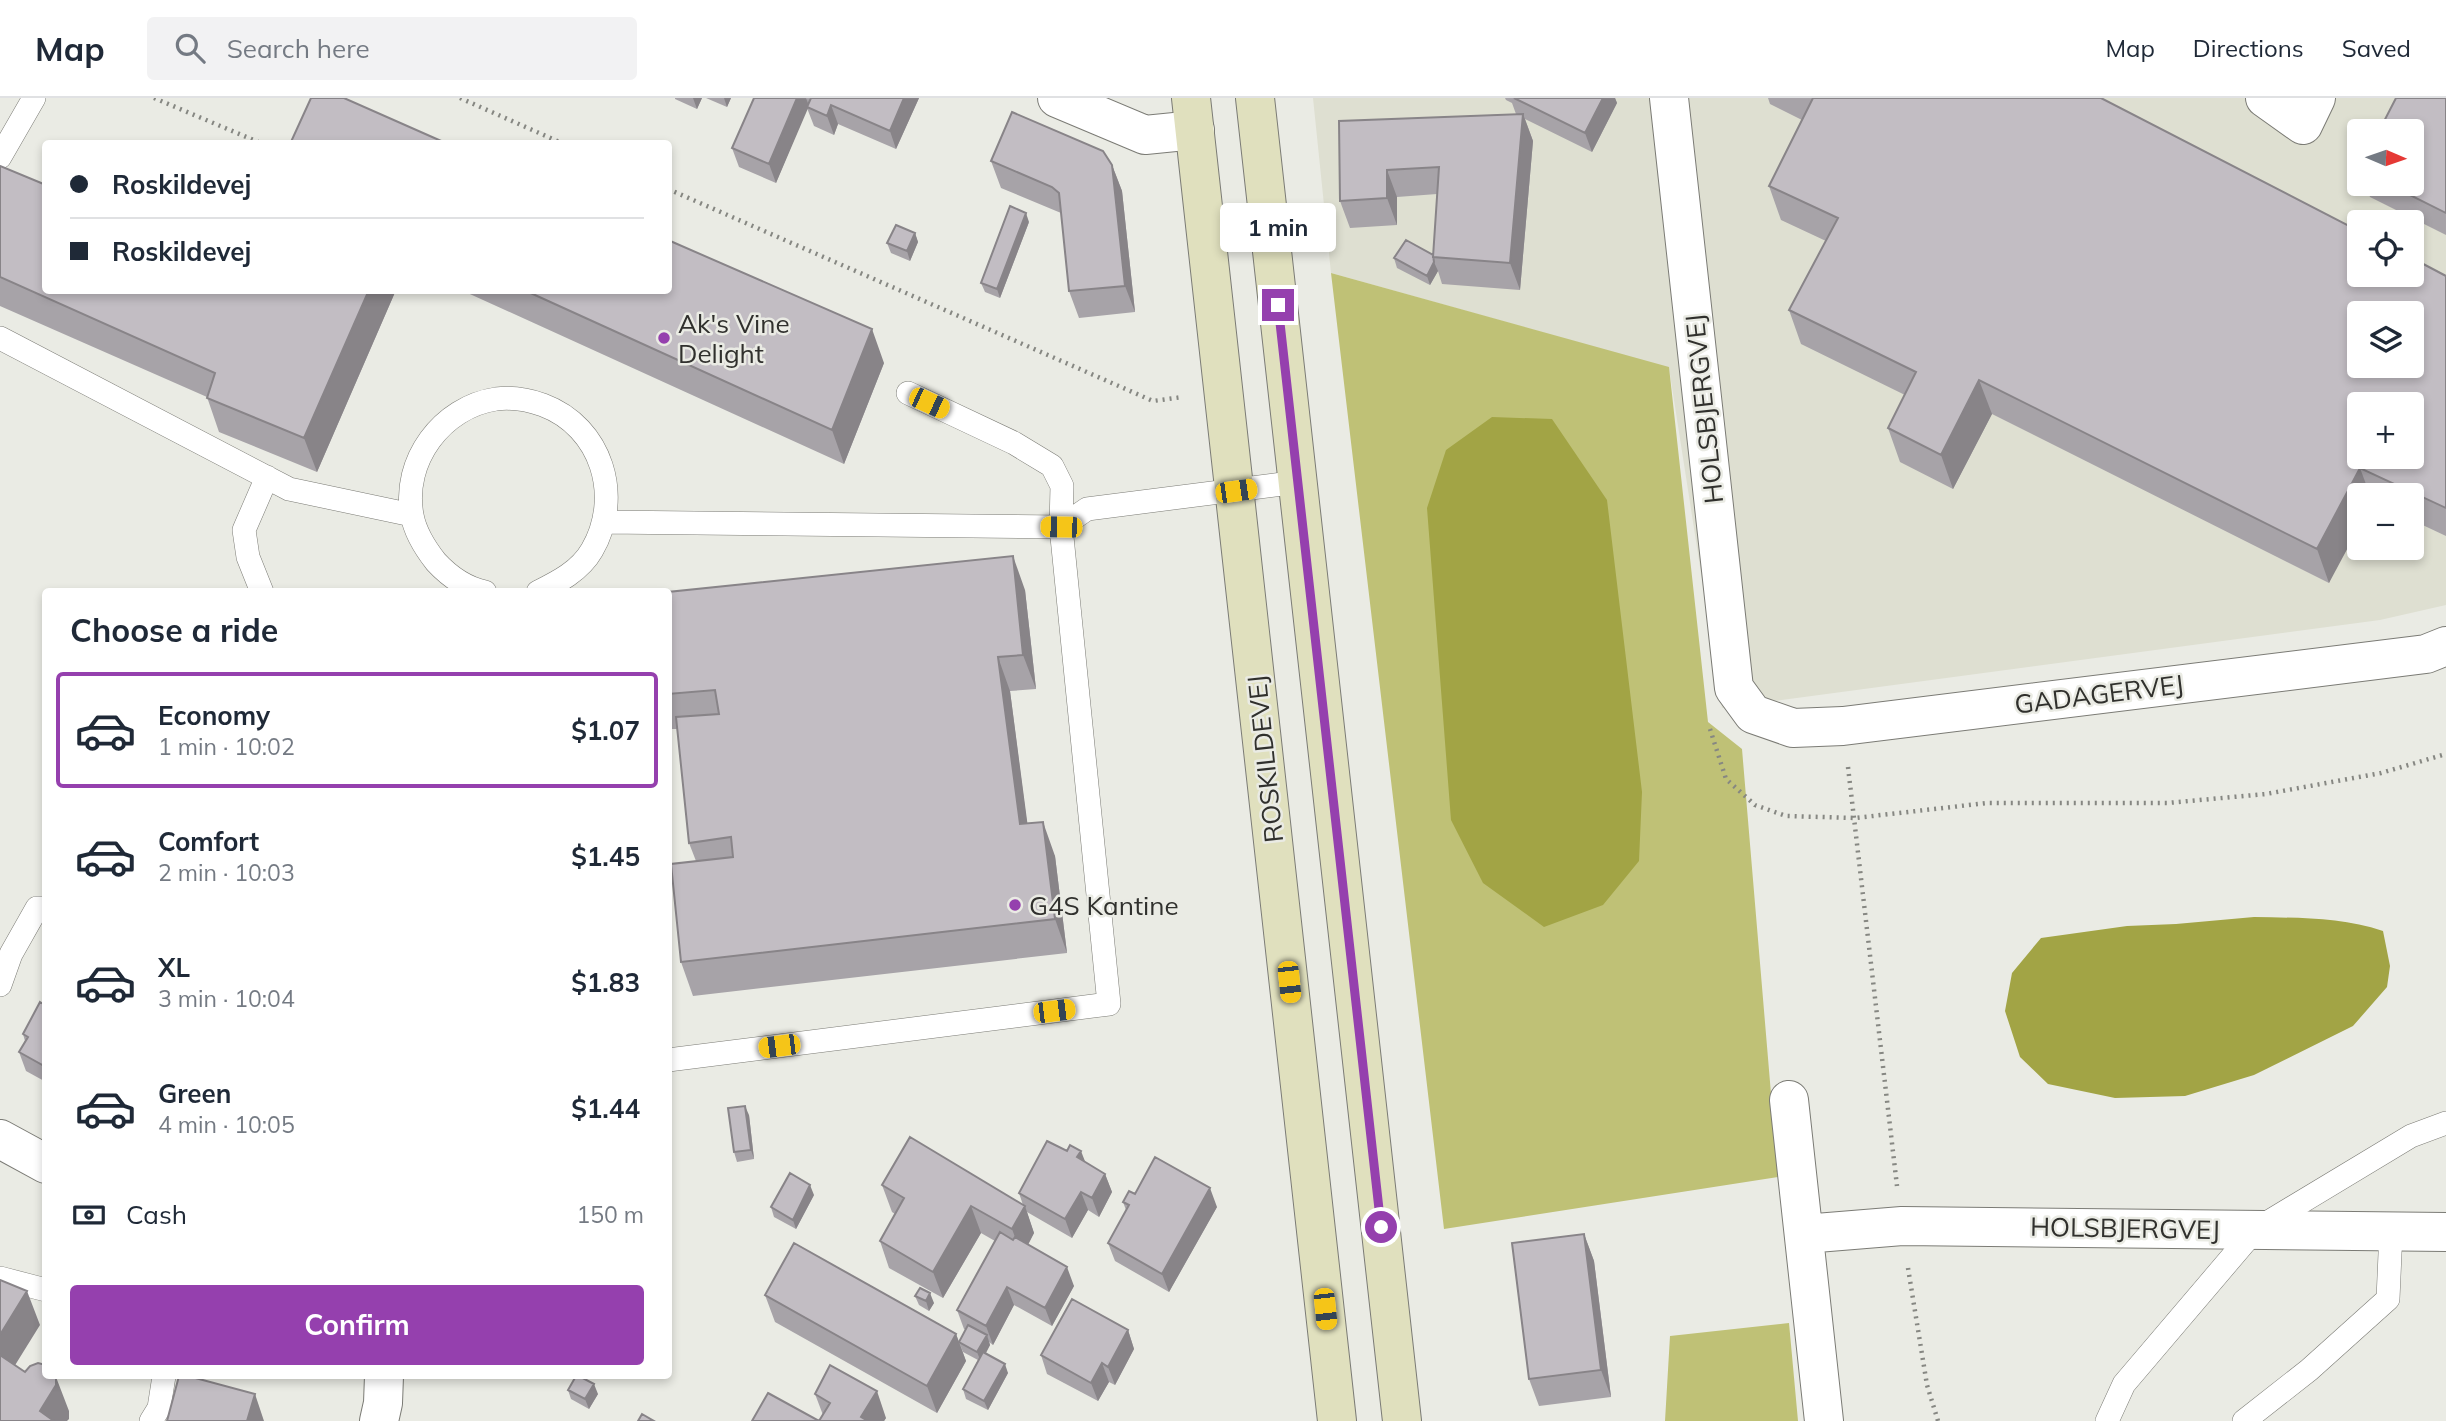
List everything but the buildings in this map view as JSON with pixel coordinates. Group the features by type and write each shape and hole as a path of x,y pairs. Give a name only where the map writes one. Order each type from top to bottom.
{"main road":[{"path":"1255,98 1402,1421"},
{"name":"ROSKILDEVEJ","path":"1193,114 1337,1421"}],"street":[{"path":"1057,98 1145,135 1193,114"},
{"name":"HOLSBJERGVEJ","path":"1670,98 1734,688 1754,714"},
{"path":"2264,98 2302,125 2316,98"},
{"name":"GADAGERVEJ","path":"1754,714 1793,728 1843,726 2426,654 2446,646"},
{"path":"1789,1100 1824,1421"},
{"path":"0,1139 42,1162"},
{"name":"HOLSBJERGVEJ","path":"1804,1234 1902,1226 2446,1232"},
{"path":"379,1421 384,1379"}],"lane":[{"path":"0,157 34,98"},
{"path":"0,338 289,489 412,515"},
{"path":"672,1059 1110,1004 1061,527 1062,486 1052,466 1014,443 908,393"},
{"path":"471,588 445,572 424,546 412,515 411,484 421,453 439,427 466,408 497,399 528,400 558,411 583,431 600,458 607,490 605,522 591,552 569,584"},
{"path":"260,588 247,557 244,530 267,477"},
{"path":"605,522 1061,527 1087,509 1298,482"},
{"path":"0,985 11,954 37,908 42,908"},
{"path":"2107,1421 2124,1384 2255,1230 2411,1136 2446,1123"},
{"path":"2244,1421 2309,1370 2388,1299 2391,1231"},
{"path":"0,1278 42,1289"},
{"path":"151,1421 159,1408 164,1379"}],"path":[{"path":"154,98 254,140"},
{"path":"460,98 555,140"},
{"path":"672,191 1153,401 1225,392"},
{"path":"1843,726 1902,1226 1927,1385 1938,1421"},
{"path":"1855,818 1987,803 2167,803 2266,794 2381,773 2446,754"}],"shaded area":[{"path":"1313,98 2446,98 2446,605 2380,620 1722,708 1669,368 1331,273"},
{"path":"1492,417 1552,419 1607,500 1642,792 1639,861 1603,905 1544,927 1483,883 1451,820 1427,508 1446,450"},
{"path":"2254,917 2335,921 2383,931 2390,966 2387,987 2353,1026 2254,1075 2185,1096 2115,1098 2048,1084 2020,1057 2005,1011 2012,973 2041,938 2127,926"}],"green space":[{"path":"1331,273 1669,367 1708,722 1742,749 1778,1177 1444,1229"},
{"path":"1789,1323 1798,1421 1665,1421 1670,1336"}],"place":[{"name":"Ak's Vine Delight","path":"664,338"},
{"name":"G4S Kantine","path":"1015,905"}],"route":[{"path":"1278,305 1381,1227"}]}
